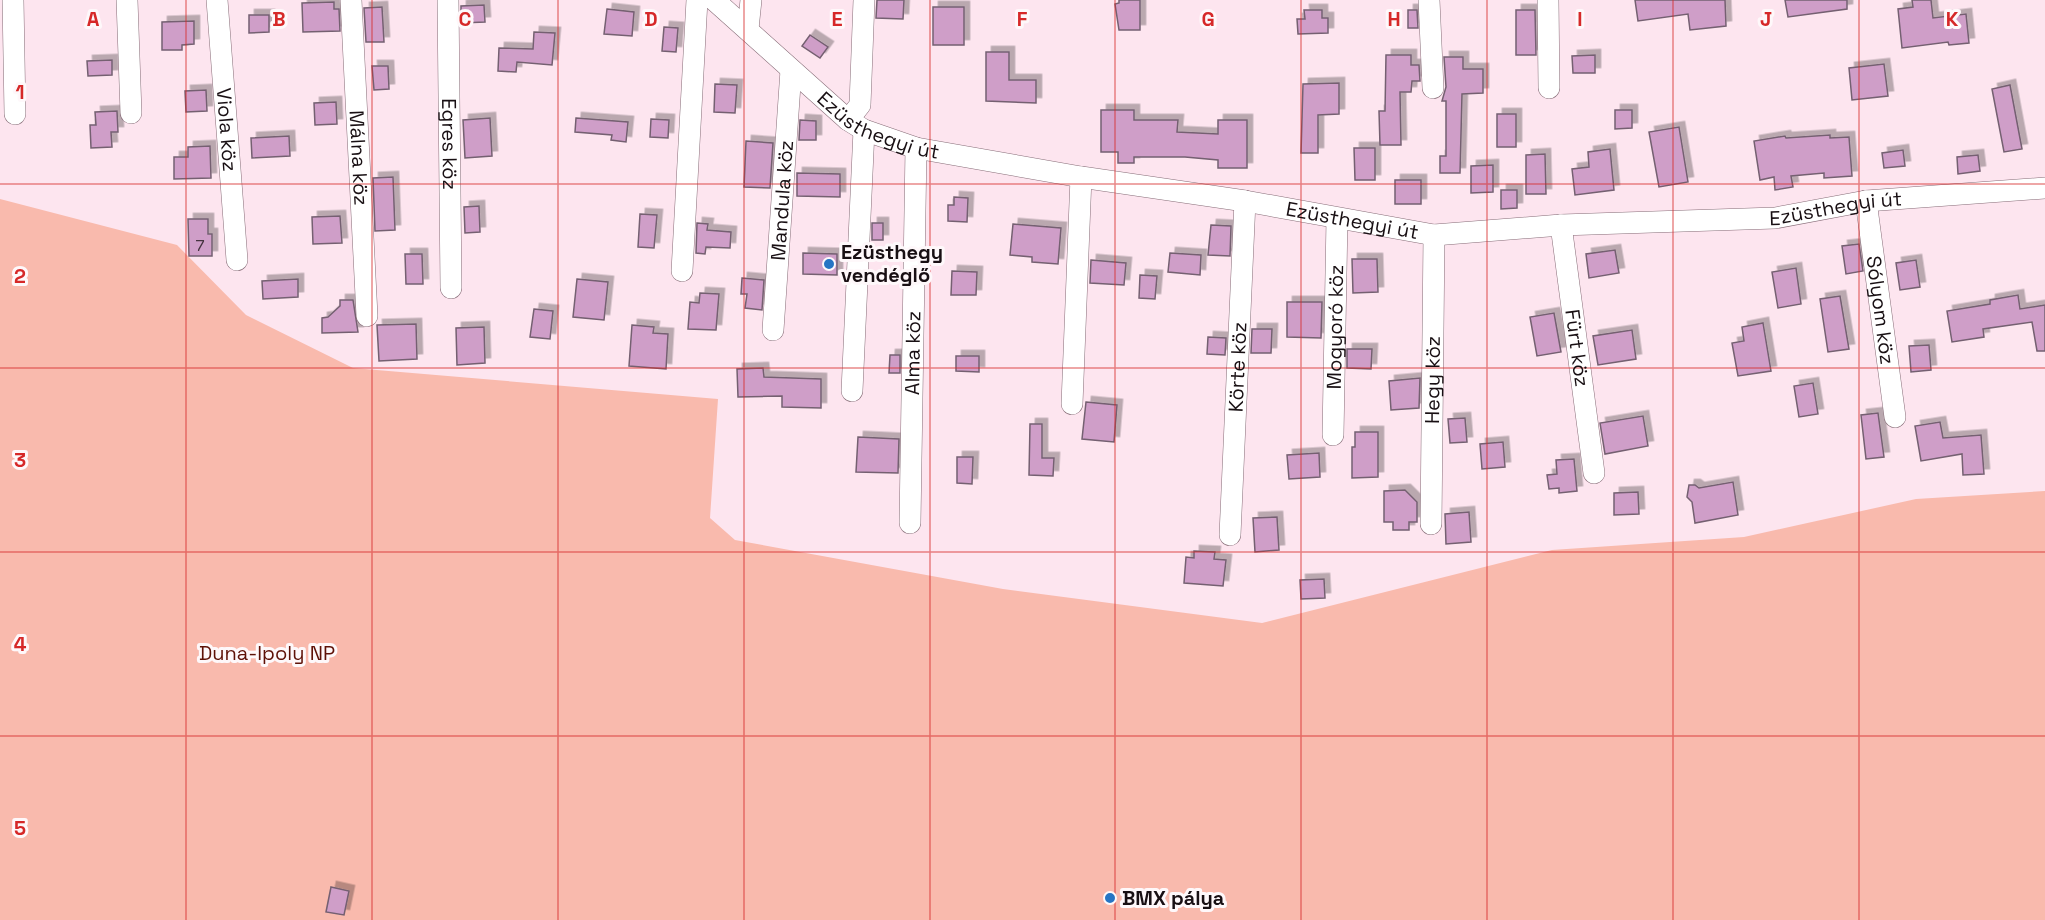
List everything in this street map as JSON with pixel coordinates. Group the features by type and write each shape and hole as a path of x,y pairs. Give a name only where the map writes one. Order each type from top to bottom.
{"street":[{"path":"13,0 15,114"},
{"path":"127,0 131,113"},
{"name":"Viola köz","path":"218,0 237,260"},
{"name":"Málna köz","path":"351,0 367,316"},
{"name":"Egres köz","path":"448,0 451,288"},
{"path":"682,271 696,0"},
{"name":"Ezüsthegyi út","path":"714,0 856,125 916,148 1081,177 1245,201 1434,235 1561,225 1775,218 1866,201 2045,188"},
{"path":"748,29 751,0"},
{"path":"852,391 856,125 860,105 864,0"},
{"path":"1430,0 1433,88"},
{"path":"1548,0 1549,88"},
{"name":"Mandula köz","path":"773,330 791,70"},
{"name":"Alma köz","path":"910,523 916,148"},
{"path":"1072,404 1081,177"},
{"name":"Körte köz","path":"1230,535 1245,201"},
{"name":"Sólyom köz","path":"1866,201 1895,417"},
{"name":"Mogyoró köz","path":"1334,435 1337,219"},
{"name":"Fürt köz","path":"1561,225 1594,472"},
{"name":"Hegy köz","path":"1431,524 1434,235"}],"green space":[{"name":"Duna-Ipoly NP","path":"0,199 177,245 246,315 353,368 718,399 710,518 735,540 1003,589 1262,623 1552,550 1744,537 1916,499 2045,491 2045,920 0,920"}],"building":[{"path":"877,0 904,0 903,19 876,18"},
{"path":"1119,0 1140,0 1140,30 1119,30 1115,4 1119,3"},
{"path":"1635,0 1725,0 1726,26 1690,30 1688,14 1638,21"},
{"path":"1785,0 1847,0 1847,9 1788,17"},
{"path":"1912,0 1931,0 1933,18 1966,14 1969,43 1949,45 1948,42 1902,48 1898,9 1913,7"},
{"path":"334,2 334,9 339,9 340,31 303,32 302,3"},
{"path":"484,5 485,22 461,23 461,6"},
{"path":"382,7 384,42 366,42 364,8"},
{"path":"933,7 964,7 964,45 933,45"},
{"path":"607,9 634,12 632,36 604,34"},
{"path":"1304,10 1322,10 1322,18 1328,18 1328,33 1298,34 1297,19 1305,19"},
{"path":"1408,10 1417,10 1418,28 1408,28"},
{"path":"1516,10 1535,10 1536,55 1516,55"},
{"path":"249,15 269,15 269,32 249,33"},
{"path":"194,21 194,44 182,45 182,50 162,50 162,22"},
{"path":"664,27 678,28 676,52 662,51"},
{"path":"534,32 555,33 552,65 517,62 516,72 498,71 499,48 533,49"},
{"path":"810,35 828,47 820,58 802,46"},
{"path":"986,52 1009,52 1009,80 1036,80 1036,103 986,101"},
{"path":"1386,55 1411,55 1411,65 1419,65 1420,81 1412,81 1411,92 1400,92 1401,145 1380,145 1379,111 1385,111"},
{"path":"1595,55 1595,73 1573,73 1572,56"},
{"path":"1444,57 1463,57 1463,69 1483,69 1483,93 1462,94 1460,173 1440,173 1440,156 1446,156 1446,101 1442,101 1446,87"},
{"path":"112,60 112,75 88,76 87,61"},
{"path":"1884,64 1888,96 1852,100 1849,68"},
{"path":"372,66 388,66 389,89 374,90"},
{"path":"1339,83 1339,114 1318,115 1318,153 1301,153 1303,84"},
{"path":"715,84 737,85 735,113 714,112"},
{"path":"2010,85 2022,149 2004,152 1992,89"},
{"path":"206,90 207,111 186,112 185,91"},
{"path":"336,102 337,124 315,125 314,103"},
{"path":"1101,110 1134,110 1134,120 1178,120 1177,132 1218,134 1218,120 1247,120 1247,168 1218,168 1218,160 1185,157 1134,157 1134,163 1118,163 1118,152 1101,152"},
{"path":"1615,110 1632,110 1632,128 1615,129"},
{"path":"117,111 118,132 111,132 112,147 91,148 90,125 96,125 95,112"},
{"path":"1497,114 1516,114 1516,147 1497,147"},
{"path":"490,118 492,156 465,158 463,120"},
{"path":"576,118 628,122 626,142 611,140 612,135 575,132"},
{"path":"651,119 669,120 668,138 650,137"},
{"path":"800,120 816,121 816,140 799,140"},
{"path":"1679,127 1688,182 1659,187 1649,132"},
{"path":"1830,135 1830,138 1849,137 1852,176 1824,178 1824,173 1791,176 1793,187 1775,190 1774,177 1760,180 1754,141 1785,136 1786,138"},
{"path":"289,136 290,156 252,158 251,138"},
{"path":"746,141 773,143 770,188 744,187"},
{"path":"210,146 211,178 174,179 174,157 188,157 188,147"},
{"path":"1354,148 1375,148 1375,180 1355,180"},
{"path":"1610,149 1614,190 1575,195 1572,169 1589,167 1588,152"},
{"path":"1903,150 1905,166 1884,168 1882,153"},
{"path":"1545,154 1546,194 1526,194 1526,155"},
{"path":"1978,155 1980,171 1958,174 1957,157"},
{"path":"1493,165 1493,192 1471,193 1471,166"},
{"path":"797,173 840,174 840,197 797,196"},
{"path":"393,177 395,230 375,231 373,178"},
{"path":"1395,180 1421,180 1421,204 1395,204"},
{"path":"1501,190 1517,190 1517,208 1501,209"},
{"path":"954,197 968,198 967,222 948,221 948,205 954,205"},
{"path":"479,206 480,232 465,233 464,207"},
{"path":"640,214 657,215 654,248 638,247"},
{"path":"340,216 342,243 313,244 312,217"},
{"path":"188,219 208,219 208,234 212,234 212,256 189,256"},
{"path":"697,223 708,224 707,230 731,232 730,248 706,247 705,254 696,253"},
{"path":"872,223 883,223 883,240 872,240"},
{"path":"1013,224 1061,228 1058,264 1032,262 1032,257 1010,255"},
{"path":"1211,225 1231,226 1230,256 1208,255"},
{"path":"1859,244 1863,271 1846,274 1842,246"},
{"path":"1615,250 1619,273 1589,278 1586,254"},
{"path":"803,253 837,254 837,275 803,274"},
{"path":"1170,253 1201,255 1200,275 1168,272"},
{"path":"405,254 422,254 423,284 406,284"},
{"path":"1352,259 1377,259 1378,292 1353,293"},
{"path":"1091,260 1126,263 1124,285 1090,283"},
{"path":"1916,260 1920,287 1900,290 1896,263"},
{"path":"1796,268 1801,304 1778,308 1772,272"},
{"path":"952,271 977,272 976,295 951,295"},
{"path":"1140,275 1157,276 1155,299 1139,298"},
{"path":"742,278 764,280 762,310 745,308 747,294 741,294"},
{"path":"298,279 298,297 263,299 262,281"},
{"path":"577,279 608,282 604,320 573,317"},
{"path":"700,293 719,294 716,330 688,329 690,302 699,303"},
{"path":"2018,295 2020,309 2045,305 2045,351 2037,351 2032,322 1983,329 1984,337 1952,342 1947,311 1990,304 1990,300"},
{"path":"1840,296 1849,349 1828,352 1820,299"},
{"path":"340,300 353,300 358,332 322,333 322,318 328,317 340,306"},
{"path":"1287,302 1322,302 1321,338 1287,337"},
{"path":"534,309 553,311 550,339 530,337"},
{"path":"1554,313 1561,352 1537,356 1530,317"},
{"path":"1763,323 1771,371 1738,376 1732,343 1744,341 1742,327"},
{"path":"416,324 417,359 379,361 377,325"},
{"path":"632,325 654,327 653,333 668,334 666,369 629,366"},
{"path":"484,327 485,363 457,365 456,328"},
{"path":"1252,329 1272,329 1271,353 1251,353"},
{"path":"1632,330 1636,359 1598,365 1593,336"},
{"path":"1208,337 1226,338 1225,355 1207,354"},
{"path":"1929,345 1931,370 1911,372 1909,346"},
{"path":"1347,349 1372,349 1371,369 1347,368"},
{"path":"890,355 900,355 900,373 889,373"},
{"path":"956,356 979,356 979,372 956,371"},
{"path":"763,368 764,377 821,379 821,408 782,407 782,396 738,397 737,369"},
{"path":"1420,378 1419,408 1391,410 1389,381"},
{"path":"1813,383 1818,414 1799,417 1794,386"},
{"path":"1086,402 1117,405 1114,442 1082,439"},
{"path":"1878,413 1884,457 1866,459 1861,415"},
{"path":"1643,416 1648,446 1605,454 1600,423"},
{"path":"1465,418 1467,442 1450,443 1448,419"},
{"path":"1940,422 1943,438 1981,435 1984,474 1963,475 1962,454 1921,461 1915,426"},
{"path":"1030,424 1042,424 1042,458 1054,458 1053,476 1029,475"},
{"path":"1355,432 1378,432 1378,477 1352,478 1352,447 1355,447"},
{"path":"858,437 899,439 898,473 856,472"},
{"path":"1503,442 1505,467 1482,469 1480,444"},
{"path":"1319,453 1320,477 1289,479 1287,455"},
{"path":"957,457 973,457 972,484 957,483"},
{"path":"1574,459 1577,491 1559,493 1559,488 1549,489 1547,475 1557,474 1556,460"},
{"path":"1733,482 1738,515 1695,523 1692,502 1687,497 1689,485 1699,488"},
{"path":"1405,490 1417,502 1417,522 1409,522 1409,530 1393,530 1393,522 1384,522 1384,491"},
{"path":"1638,492 1639,514 1614,515 1614,493"},
{"path":"1469,512 1471,542 1446,544 1445,514"},
{"path":"1277,517 1279,550 1255,552 1253,518"},
{"path":"1194,551 1215,552 1214,559 1226,560 1223,586 1184,583 1186,557 1194,558"},
{"path":"1324,579 1325,598 1301,599 1300,580"},
{"path":"331,887 349,891 344,915 326,912"}],"place":[{"name":"Ezüsthegy vendéglő","path":"829,264"},
{"name":"BMX pálya","path":"1110,898"}]}
